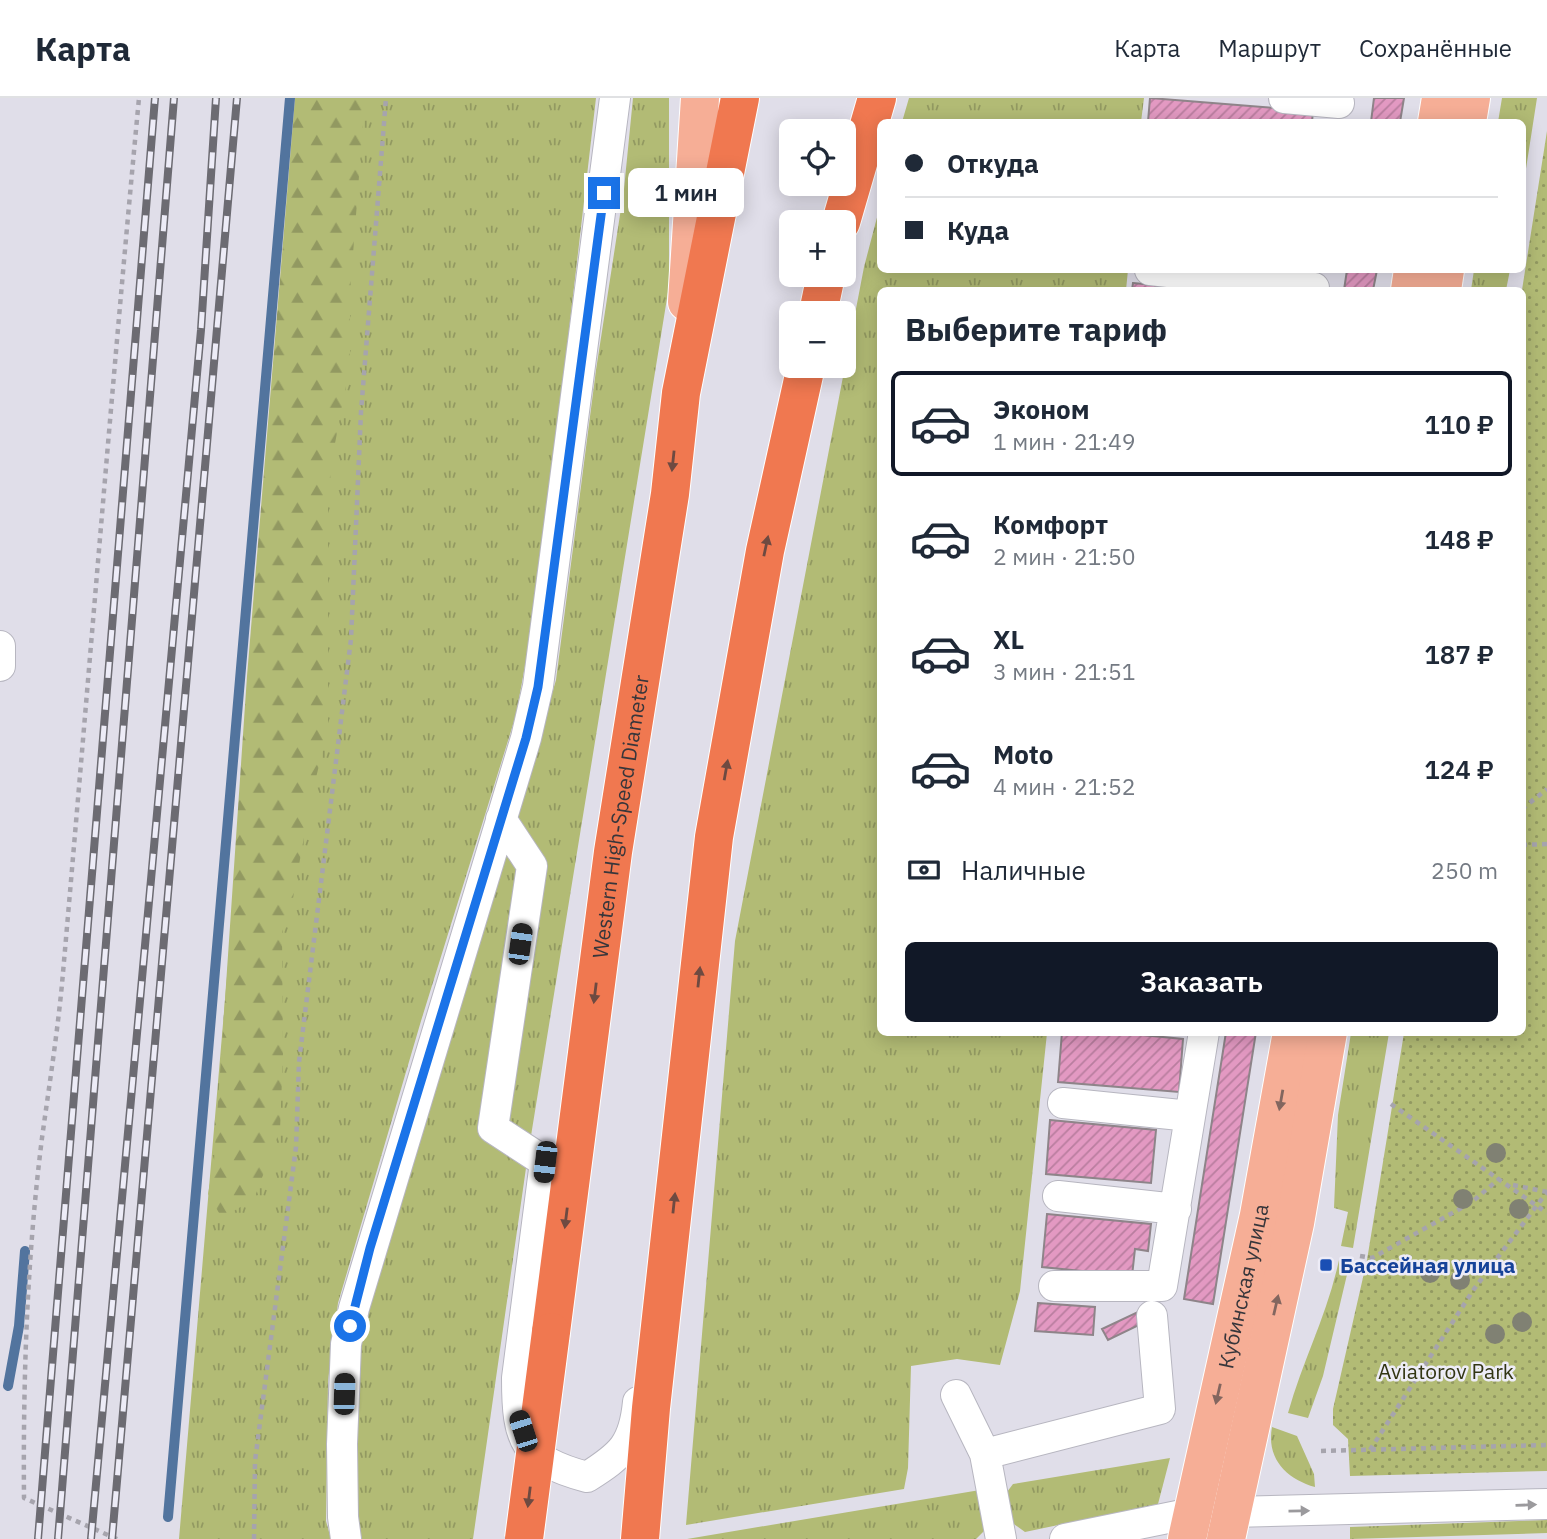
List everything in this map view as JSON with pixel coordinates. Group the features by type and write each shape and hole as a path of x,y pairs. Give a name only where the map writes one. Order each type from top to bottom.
{"highway":[{"name":"Western High-Speed Diameter","path":"524,1539 613,852 670,494 681,393 740,98"},
{"path":"844,210 877,98"},
{"path":"640,1539 653,1394 714,837 765,551 803,378"}],"main road":[{"path":"681,393 700,98"},
{"path":"1438,119 1441,98"},
{"path":"1468,119 1471,98"},
{"name":"Кубинская улица","path":"1190,1526 1259,1215 1291,1036"},
{"name":"Кубинская улица","path":"1228,1525 1294,1223 1327,1036"}],"street":[{"path":"346,1539 342,1444 349,1332 370,1248 501,819 538,687 615,98"},
{"path":"1284,98 1338,108"},
{"path":"1188,273 1315,283"},
{"path":"0,646 0,666"},
{"path":"501,819 532,866 493,1128 545,1162 517,1378 517,1412 530,1450 552,1468 587,1477 624,1451 636,1426 654,1248"},
{"path":"1054,1286 1162,1286 1203,1036"},
{"path":"1063,1103 1190,1116"},
{"path":"1058,1196 1176,1209"},
{"path":"985,1454 1160,1409 1152,1316"},
{"path":"956,1395 985,1454 1001,1539"},
{"path":"1084,1537 1190,1526 1547,1504"}],"path":[{"path":"117,1539 24,1497 23,1404 25,1328 42,1140 60,1002 80,740 96,594 104,458 139,98"},
{"path":"254,1539 255,1461 296,1147 299,1062 351,639 361,412 386,98"},
{"path":"1526,806 1547,789"},
{"path":"1526,845 1547,844"},
{"path":"1391,1104 1547,1213"},
{"path":"1360,1256 1371,1258 1472,1202 1500,1178"},
{"path":"1370,1450 1474,1289 1547,1192 1509,1184"},
{"path":"1321,1451 1547,1445"}],"green space":[{"path":"295,98 365,98 350,293 350,365 332,459 328,508 328,729 311,798 292,904 282,932 283,1053 280,1130 254,1199 222,1218 208,1194 214,1161 247,676"},
{"path":"302,98 596,98 531,633 516,715 421,1021 338,1303 328,1381 326,1521 331,1539 179,1539"},
{"path":"633,98 669,98 669,286 530,1142 504,1123 542,861 515,819 556,680 596,370 624,189"},
{"path":"909,98 1144,98 1141,119 903,119"},
{"path":"1502,98 1537,98 1526,169 1526,119 1498,119"},
{"name":"Aviatorov Park","path":"1547,131 1547,1471 1350,1476 1348,1439 1333,1425 1333,1409 1367,1260 1404,1036 1526,1036 1526,287 1522,287"},
{"path":"877,217 877,273 1128,273 1126,287 877,287 877,1036 1047,1036 1020,1291 1000,1365 957,1359 911,1366 908,1468 904,1489 686,1525 735,941 843,378 856,378 856,309"},
{"path":"1474,273 1509,273 1507,287 1471,287"},
{"path":"507,844 523,866 484,1130 527,1161 473,1539 362,1539 355,1511 358,1353 368,1297"},
{"path":"1351,1036 1388,1036 1353,1248 1341,1246 1348,1212 1334,1208 1338,1115"},
{"path":"1339,1260 1350,1262 1323,1376 1308,1418 1288,1413 1328,1300"},
{"path":"1272,1427 1297,1436 1314,1474 1315,1487 1296,1479 1281,1466 1272,1449"},
{"path":"1170,1458 1158,1504 1025,1532 1011,1522 1007,1492 1013,1484"},
{"path":"980,1490 986,1529 976,1539 687,1539"},
{"path":"1547,1520 1547,1533 1350,1539 1350,1527"}],"building":[{"path":"1150,98 1313,111 1312,119 1148,119"},
{"path":"1374,98 1404,98 1400,119 1371,119"},
{"path":"1347,273 1376,273 1374,287 1344,287"},
{"path":"1133,283 1175,287 1132,287"},
{"path":"1062,1036 1152,1036 1183,1039 1179,1092 1058,1082"},
{"path":"1225,1036 1255,1036 1213,1304 1184,1299"},
{"path":"1050,1120 1156,1130 1151,1183 1046,1174"},
{"path":"1047,1214 1151,1224 1148,1251 1135,1249 1132,1276 1042,1267"},
{"path":"1038,1303 1095,1307 1093,1335 1035,1331"},
{"path":"1140,1311 1145,1322 1108,1340 1102,1329"}],"waterway":[{"path":"168,1517 290,98"},
{"path":"8,1386 19,1326 25,1251"}],"railway":[{"path":"38,1539 155,98"},
{"path":"58,1539 174,98"},
{"path":"91,1539 201,330 216,98"},
{"path":"112,1539 237,98"}],"place":[{"name":"Бассейная улица","path":"1326,1265"}],"route":[{"path":"350,1326 370,1248 526,738 538,687 604,193"}]}
